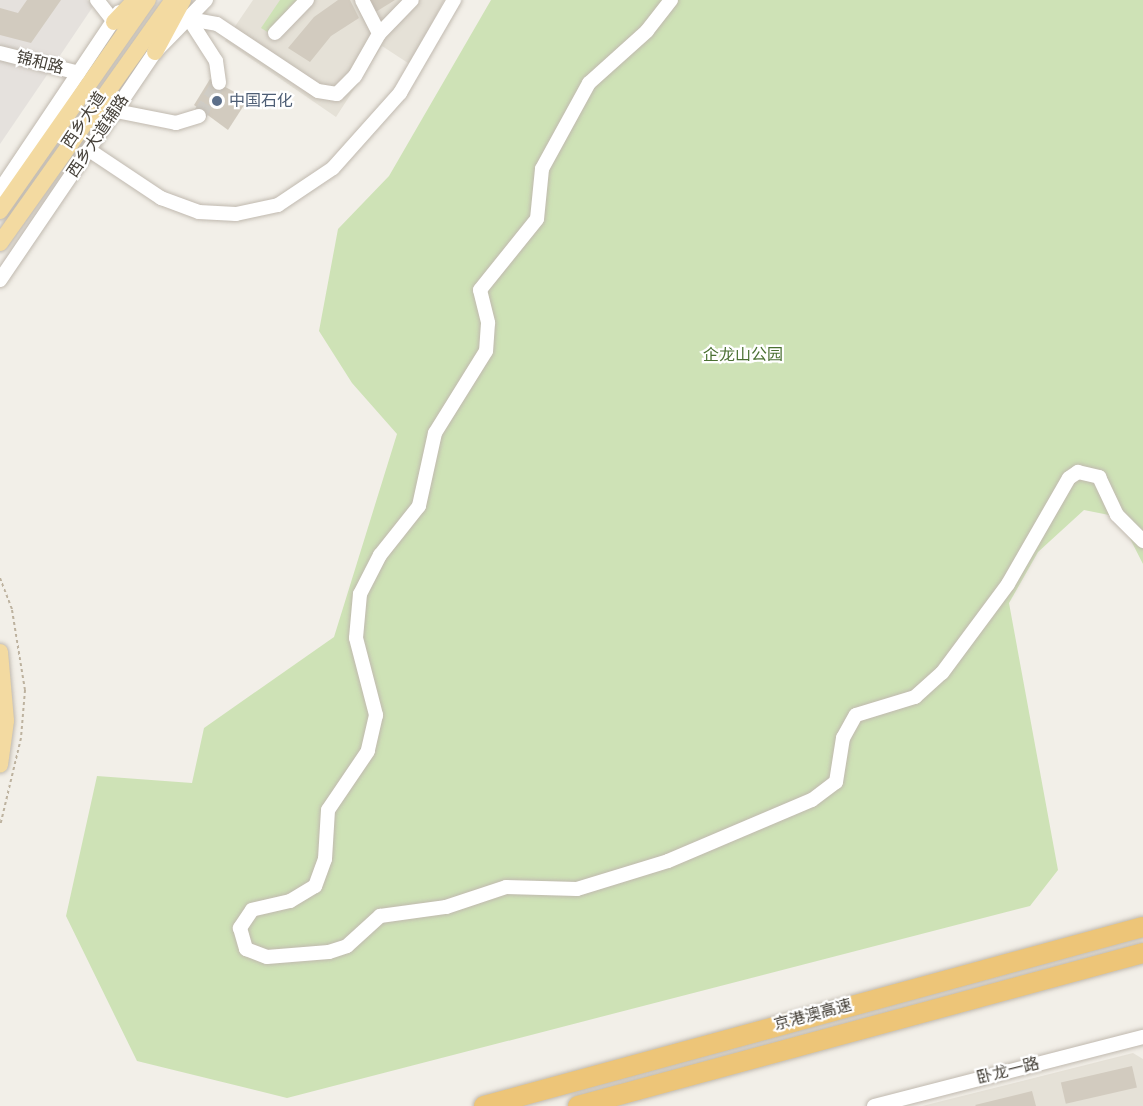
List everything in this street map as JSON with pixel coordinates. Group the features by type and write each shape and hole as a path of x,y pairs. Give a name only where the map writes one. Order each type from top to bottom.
{"highway":[{"name":"京港澳高速","path":"484,1106 1143,927"},
{"name":"京港澳高速","path":"578,1106 1143,953"}],"main road":[{"path":"114,22 135,0"},
{"name":"西乡大道","path":"0,211 114,44 148,0"},
{"name":"西乡大道","path":"0,243 129,55 172,0"},
{"path":"155,52 183,0"},
{"path":"0,652 6,721 0,765"}],"street":[{"path":"97,0 114,22"},
{"path":"0,190 114,22 125,0"},
{"name":"西乡大道辅路","path":"0,280 155,52 206,0"},
{"path":"275,33 308,0"},
{"path":"362,0 379,34"},
{"path":"189,19 224,27 327,94 347,87 379,34 412,0"},
{"path":"89,150 161,198 199,212 236,214 278,205 333,168 400,93 454,0"},
{"path":"671,0 646,31 589,83 542,169 537,219 480,290 488,322 486,351 438,424 420,506 380,555 360,594 356,638 376,716 368,751 328,810 325,859 315,886 290,901 252,910 240,928 246,949 267,957 329,952 346,946 380,916 446,907 506,887 577,889 668,861 812,800 836,782 843,738 856,715 915,697 942,673 1008,584 1069,478 1078,472 1099,477 1117,515 1143,542"},
{"path":"189,19 213,55 219,83"},
{"name":"锦和路","path":"0,53 79,73"},
{"path":"116,111 176,123 199,116"},
{"name":"卧龙一路","path":"874,1106 1143,1037"}],"shaded area":[{"path":"0,0 87,0 94,5 57,60 0,46"},
{"path":"253,0 444,0 411,65 382,46 336,117 225,41"},
{"path":"0,59 49,72 0,144"},
{"path":"1133,1053 1143,1059 1143,1106 922,1106"}],"green space":[{"path":"280,0 298,0 288,8 295,13 277,38 261,28"},
{"name":"企龙山公园","path":"491,0 1143,0 1143,564 1119,517 1084,510 1038,552 1009,603 1058,870 1030,906 287,1098 137,1061 66,916 97,776 192,783 204,728 334,637 397,434 352,383 319,331 338,229 389,176"}],"building":[{"path":"27,0 61,0 31,43 0,35 0,8 18,13"},
{"path":"338,0 350,0 359,18 331,36 310,62 288,48 314,17"},
{"path":"367,0 395,0 374,13"},
{"name":"中国石化","path":"210,79 248,99 228,130 194,105"},
{"path":"1132,1066 1137,1087 1066,1104 1061,1082"},
{"path":"1032,1091 1036,1106 975,1105"}],"tunnel":[{"path":"199,116 219,83"}],"place":[{"name":"中国石化","path":"217,101"}]}
